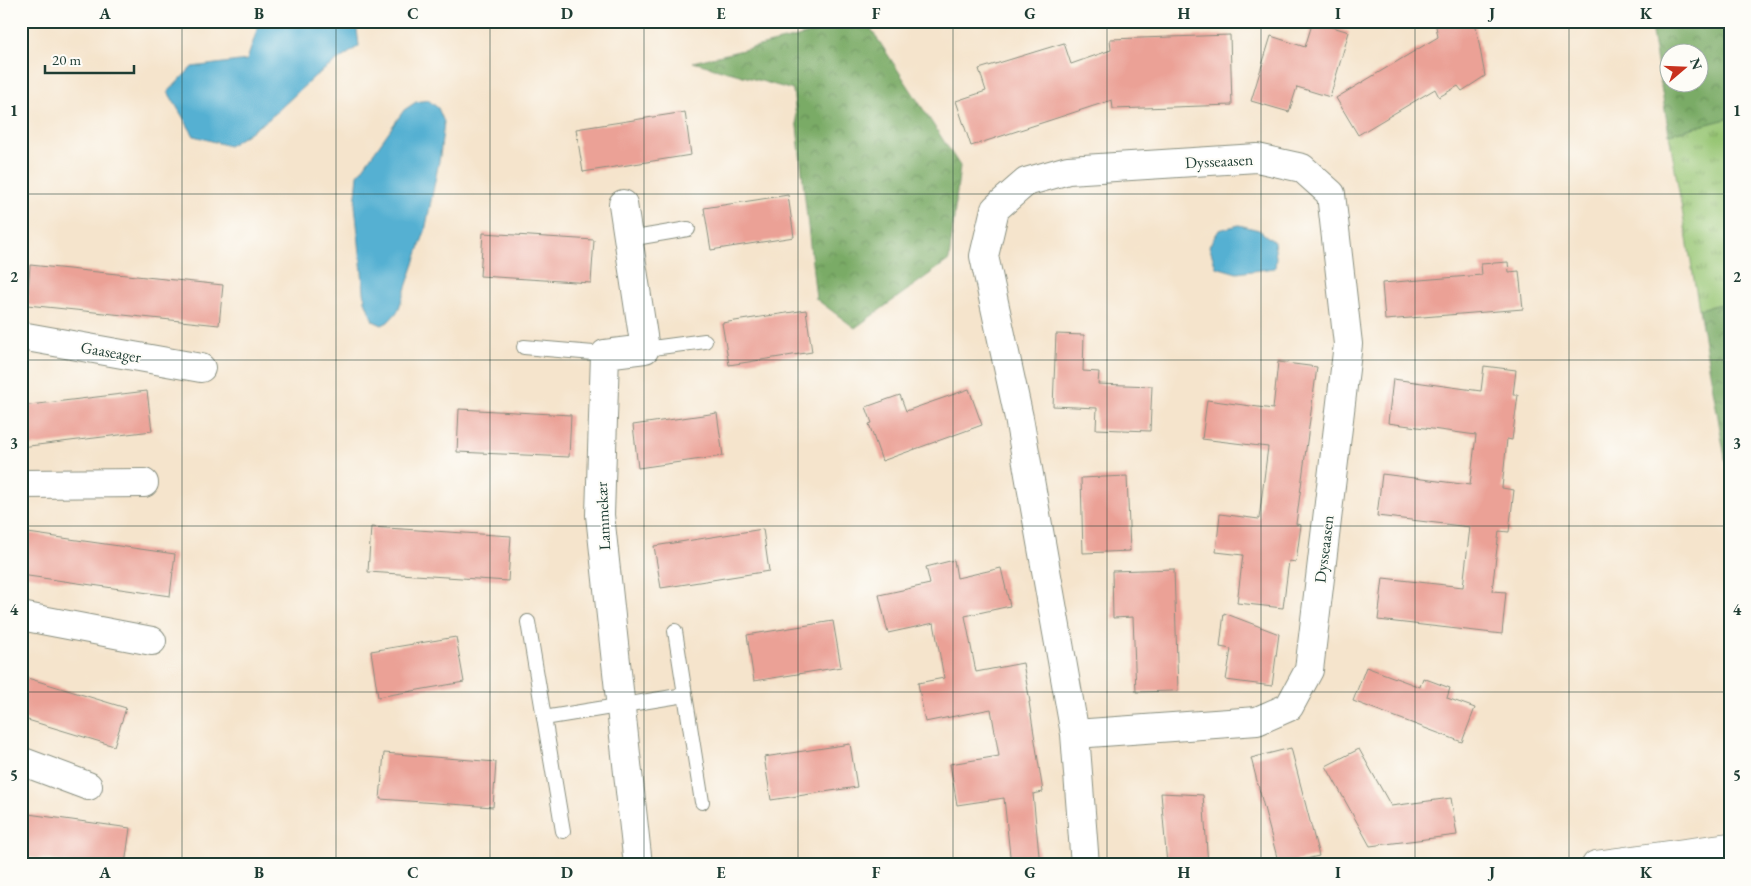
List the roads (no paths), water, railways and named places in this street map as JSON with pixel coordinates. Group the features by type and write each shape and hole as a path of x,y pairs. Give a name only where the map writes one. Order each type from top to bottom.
{"street":[{"name":"Dysseaasen","path":"1075,734 1257,721 1289,707 1309,670 1348,344 1331,194 1302,168 1257,158 1068,170 1026,182 995,209 984,256 1019,418 1075,734 1085,865"},
{"path":"604,354 645,350 623,204"},
{"name":"Gaaseager","path":"21,336 201,368"},
{"name":"Lammekær","path":"604,354 600,515 638,865"},
{"path":"21,484 144,483"},
{"path":"21,616 152,641"},
{"path":"21,761 88,786"},
{"path":"1596,865 1730,847"}],"lane":[{"path":"629,239 688,229"},
{"path":"645,350 705,341"},
{"path":"524,347 604,354"},
{"path":"528,622 563,831"},
{"path":"676,631 702,802"},
{"path":"544,718 685,695"}],"water":[{"path":"260,21 356,21 359,46 315,76 269,119 229,146 194,136 168,92 192,67 247,60"},
{"path":"428,100 438,108 444,122 440,156 425,231 398,311 388,322 382,325 373,321 365,301 355,205 358,175 404,110 416,102"},
{"path":"1239,225 1259,230 1274,242 1275,268 1237,273 1216,267 1209,246 1219,230"}]}
